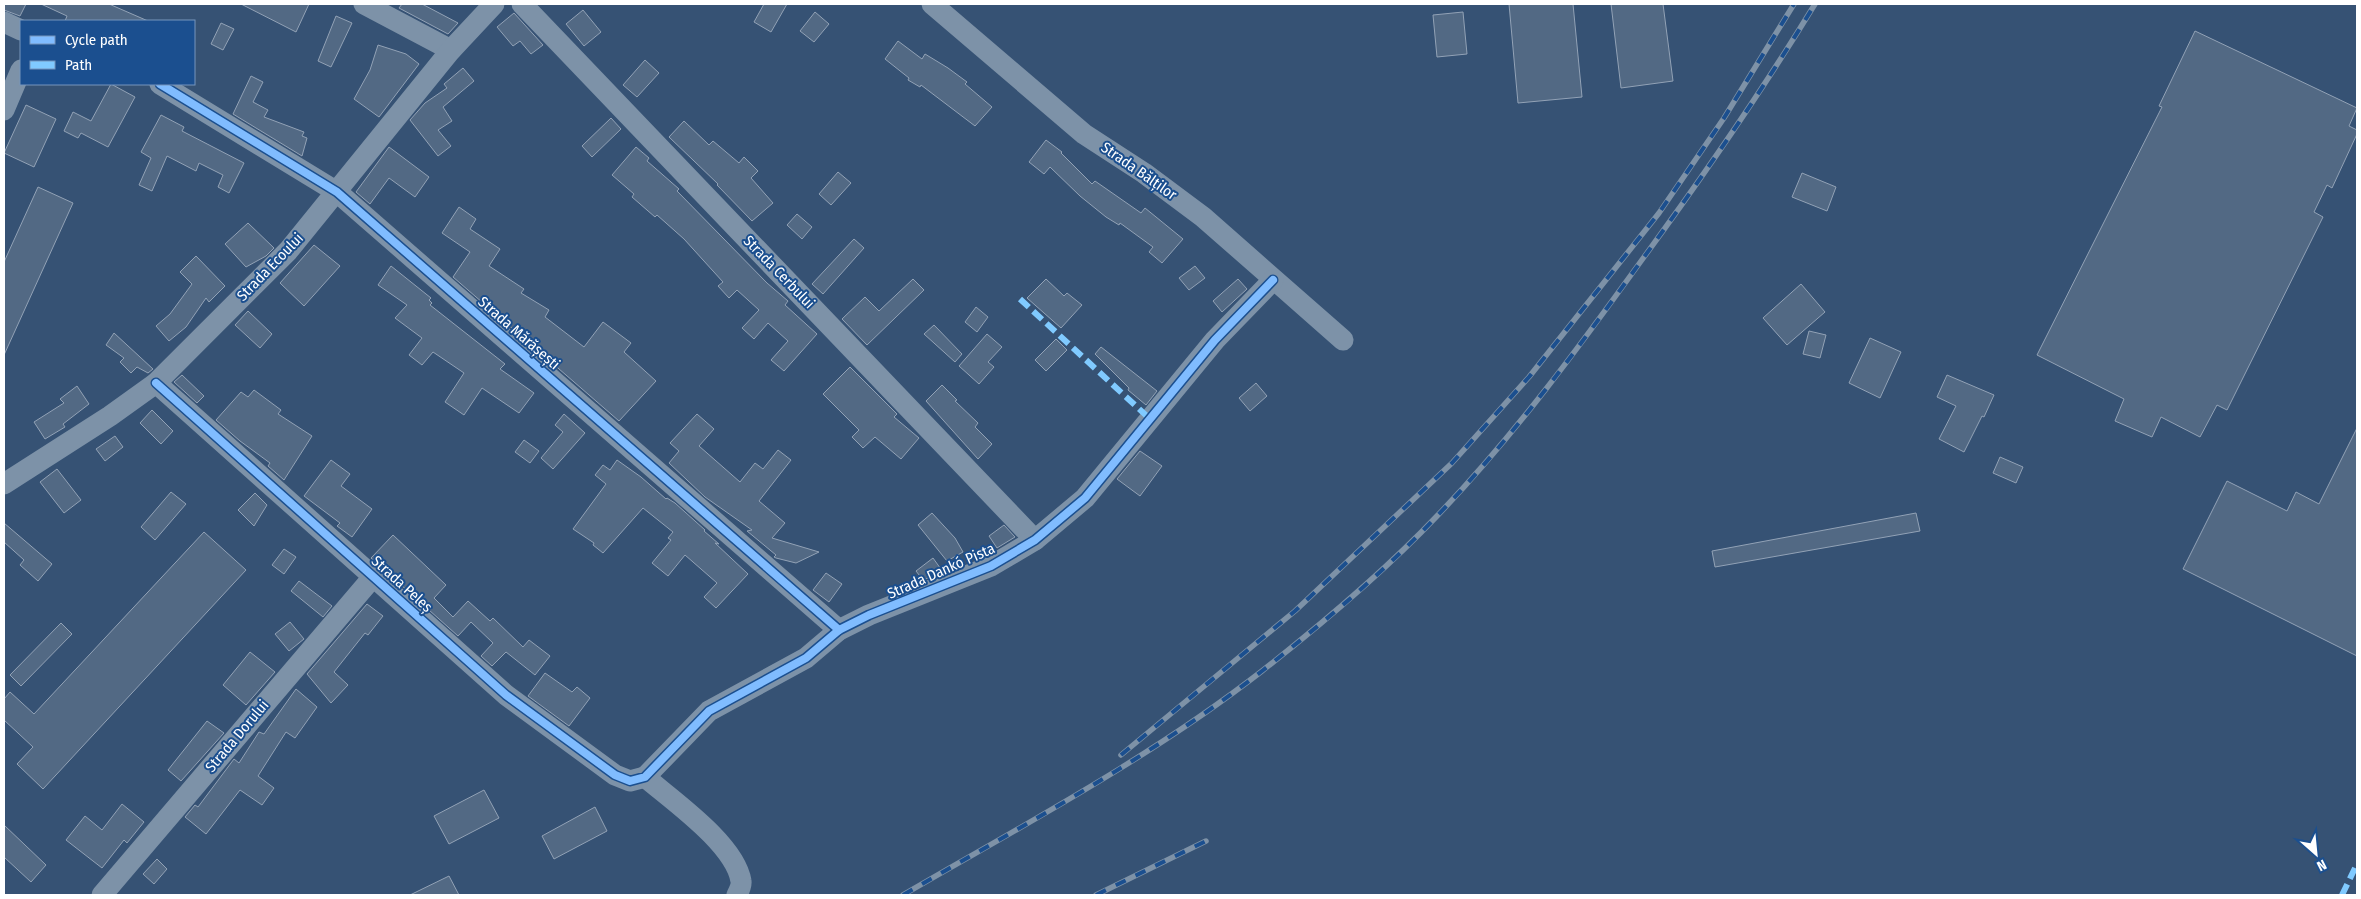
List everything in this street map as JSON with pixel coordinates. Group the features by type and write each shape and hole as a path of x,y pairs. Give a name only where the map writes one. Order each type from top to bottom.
{"street":[{"path":"364,4 451,50"},
{"name":"Strada Ecoului","path":"4,484 110,416 156,383 288,251 451,50 494,4"},
{"name":"Strada Cerbului","path":"522,4 1035,540"},
{"name":"Strada Bălților","path":"932,4 1084,134 1144,173 1203,216 1343,340"},
{"path":"4,22 20,30"},
{"path":"4,110 20,72"},
{"name":"Strada Mărășești","path":"162,85 337,192 839,630"},
{"name":"Strada Dankó Pista","path":"645,776 709,711 806,658 839,630 869,615 991,566 1035,540 1085,498 1215,340 1273,280"},
{"name":"Strada Peleș","path":"156,383 506,695 608,770 630,781 645,776"},
{"name":"Strada Dorului","path":"102,895 372,576"},
{"path":"645,776 718,840 736,865 742,883 737,895"}],"building":[{"path":"4,4 26,4 20,16 4,10"},
{"path":"41,4 109,4 146,20 65,20 67,16"},
{"path":"241,4 309,4 296,32"},
{"path":"402,4 422,4 458,23 448,34 399,8"},
{"path":"764,4 787,4 771,32 754,22"},
{"path":"1509,4 1573,4 1582,97 1518,103"},
{"path":"1611,4 1663,4 1673,81 1621,88"},
{"path":"583,10 601,32 584,46 566,24"},
{"path":"815,12 829,24 814,42 800,31"},
{"path":"1463,12 1467,54 1437,57 1433,15"},
{"path":"514,13 543,45 531,54 520,41 513,46 497,27"},
{"path":"336,16 352,23 331,67 318,61"},
{"path":"221,23 234,29 223,50 211,44"},
{"path":"2195,31 2357,108 2349,126 2357,130 2357,134 2332,188 2327,185 2314,212 2323,217 2227,410 2217,405 2200,437 2161,417 2152,437 2115,421 2124,399 2037,355 2162,107 2159,106"},
{"path":"898,41 922,59 925,54 948,68 967,82 965,84 992,107 975,126 921,85 920,87 908,80 909,78 885,59"},
{"path":"378,45 406,54 419,64 379,117 354,99 370,70"},
{"path":"645,60 659,73 637,97 623,85"},
{"path":"463,68 474,81 443,107 452,121 438,130 451,146 438,156 410,120 425,103 447,88 444,84"},
{"path":"251,76 263,82 253,102 268,110 264,117 304,132 302,136 307,138 302,156 233,114"},
{"path":"110,85 135,97 108,147 81,133 78,138 64,131 73,112 91,121"},
{"path":"26,105 56,119 34,167 4,153"},
{"path":"161,115 184,127 182,131 244,163 229,193 218,187 223,175 199,163 196,171 167,156 152,191 139,185 151,158 141,152"},
{"path":"611,118 621,129 592,157 582,146"},
{"path":"684,121 709,145 713,141 739,163 744,157 758,171 751,178 773,203 752,221 718,184 669,137"},
{"path":"1046,140 1062,152 1092,184 1095,181 1141,213 1145,208 1183,239 1162,263 1149,252 1153,247 1120,223 1119,225 1106,217 1080,196 1050,167 1044,174 1029,162"},
{"path":"389,147 429,177 415,197 389,178 370,204 356,192"},
{"path":"636,147 649,158 647,161 679,189 677,191 767,283 788,301 785,305 817,334 784,371 771,360 788,341 768,323 754,339 742,328 759,310 737,290 729,298 718,286 723,282 684,239 657,215 655,217 632,197 634,194 612,175"},
{"path":"838,172 851,183 831,205 819,194"},
{"path":"1802,173 1836,187 1827,211 1792,197"},
{"path":"38,187 73,203 4,355 4,262"},
{"path":"459,207 476,219 470,229 500,249 489,266 524,289 521,293 549,310 545,317 584,347 603,322 631,343 624,352 656,381 619,421 453,277 470,252 442,233"},
{"path":"797,214 812,227 802,239 787,225"},
{"path":"248,223 274,248 266,256 246,267 225,244"},
{"path":"854,239 864,248 823,294 812,284"},
{"path":"314,245 340,266 304,306 280,283"},
{"path":"196,256 225,286 209,302 206,298 186,327 169,341 156,326 170,314 192,284 180,272"},
{"path":"391,266 431,298 429,300 432,303 430,305 505,364 500,369 534,393 519,413 482,388 464,415 445,402 464,373 433,352 422,365 409,355 422,338 395,318 407,305 378,285"},
{"path":"1195,266 1205,278 1189,290 1179,278"},
{"path":"913,279 924,290 867,345 842,319 865,297 879,311"},
{"path":"1046,279 1064,296 1067,293 1082,305 1061,328 1027,298"},
{"path":"1238,279 1247,289 1222,312 1213,301"},
{"path":"1801,284 1825,312 1787,345 1763,318"},
{"path":"976,307 988,317 977,332 965,322"},
{"path":"248,311 272,334 260,348 235,325"},
{"path":"934,325 962,354 955,362 924,334"},
{"path":"1809,331 1826,335 1820,358 1803,354"},
{"path":"114,333 153,369 148,373 137,367 131,373 120,362 124,358 106,345"},
{"path":"987,334 1002,347 988,362 994,367 979,384 959,366"},
{"path":"1870,338 1901,352 1880,398 1849,383"},
{"path":"1056,339 1067,350 1046,371 1035,360"},
{"path":"1101,347 1157,391 1146,405 1128,390 1129,388 1095,354"},
{"path":"850,367 897,414 894,417 919,438 901,459 875,437 863,448 852,437 859,430 823,394"},
{"path":"182,375 204,396 197,403 174,382"},
{"path":"1947,375 1994,395 1964,452 1939,439 1956,406 1937,397"},
{"path":"1256,383 1267,396 1250,411 1239,398"},
{"path":"942,385 957,400 955,401 978,423 975,427 992,444 978,459 926,401"},
{"path":"77,386 89,404 63,424 65,427 45,439 34,422 64,403 60,399"},
{"path":"254,390 281,410 278,414 312,436 284,480 268,466 270,463 216,420 241,392 248,397"},
{"path":"152,410 173,431 161,444 140,423"},
{"path":"564,414 585,433 553,469 541,458 563,432 555,425"},
{"path":"697,414 714,429 699,446 740,482 755,463 763,469 778,450 791,460 759,501 785,523 772,538 819,552 796,563 774,557 776,555 747,531 752,530 705,497 669,463 679,451 670,443"},
{"path":"2357,428 2357,656 2183,569 2227,481 2287,511 2296,492 2319,504"},
{"path":"115,436 123,447 105,461 96,449"},
{"path":"524,440 539,451 530,463 515,452"},
{"path":"1140,451 1162,466 1140,496 1117,479"},
{"path":"2000,457 2023,467 2016,483 1993,473"},
{"path":"331,460 350,474 341,486 372,509 352,537 337,526 340,523 304,496"},
{"path":"617,460 641,477 666,499 675,503 705,530 719,544 715,543 748,574 716,608 704,597 717,583 685,555 668,576 652,563 671,540 668,538 673,532 643,508 603,553 593,545 594,543 573,529 606,484 595,475 603,465 610,470"},
{"path":"57,469 81,500 64,513 40,482"},
{"path":"171,492 186,504 155,540 141,527"},
{"path":"255,493 267,505 254,526 238,510"},
{"path":"932,513 955,538 963,552 947,561 918,525"},
{"path":"1916,513 1920,531 1715,567 1712,551"},
{"path":"4,523 52,564 38,581 20,565 24,560 4,542"},
{"path":"1004,525 1015,537 997,548 989,536"},
{"path":"204,532 246,570 43,789 17,764 33,747 4,720 4,699 10,692 34,714"},
{"path":"393,535 446,585 434,598 453,617 468,601 490,621 493,618 523,647 529,640 550,656 535,675 506,652 492,666 481,656 493,643 471,622 458,636 371,558"},
{"path":"284,549 296,557 284,574 272,565"},
{"path":"933,558 943,572 923,580 916,571"},
{"path":"826,573 842,584 829,602 813,590"},
{"path":"299,581 332,606 323,617 291,591"},
{"path":"367,604 383,616 368,635 365,633 334,672 348,685 331,703 307,674"},
{"path":"290,622 304,639 289,651 275,634"},
{"path":"61,623 72,634 21,686 10,675"},
{"path":"250,652 275,672 246,705 223,685"},
{"path":"545,673 572,692 577,687 590,698 569,726 528,696"},
{"path":"296,689 317,707 295,738 286,732 258,776 274,788 262,805 240,790 206,834 185,817 195,805 198,807 234,759 239,763 259,732 264,734"},
{"path":"207,721 224,733 181,781 168,770"},
{"path":"484,790 499,818 449,844 434,816"},
{"path":"122,804 144,822 127,843 124,840 102,868 66,840 85,816 102,830"},
{"path":"595,807 607,831 554,859 542,836"},
{"path":"4,825 46,865 31,882 4,857"},
{"path":"157,859 167,869 154,884 143,874"},
{"path":"449,876 459,895 410,895"}],"railway":[{"path":"1121,755 1295,611 1452,463 1529,377 1659,213 1724,118 1794,4"},
{"path":"903,895 1086,789 1176,733 1219,703 1330,616 1416,537 1493,454 1595,324 1710,164 1815,4"},
{"path":"1096,895 1206,841"}],"marked path":[{"path":"1020,299 1150,419"},
{"path":"2342,895 2357,864"}],"cycle path":[{"path":"162,85 337,192 839,630"},
{"path":"156,383 506,695 615,775 630,781 645,777 709,711 806,658 839,630 869,615 991,566 1035,540 1085,498 1215,340 1273,280"}]}
